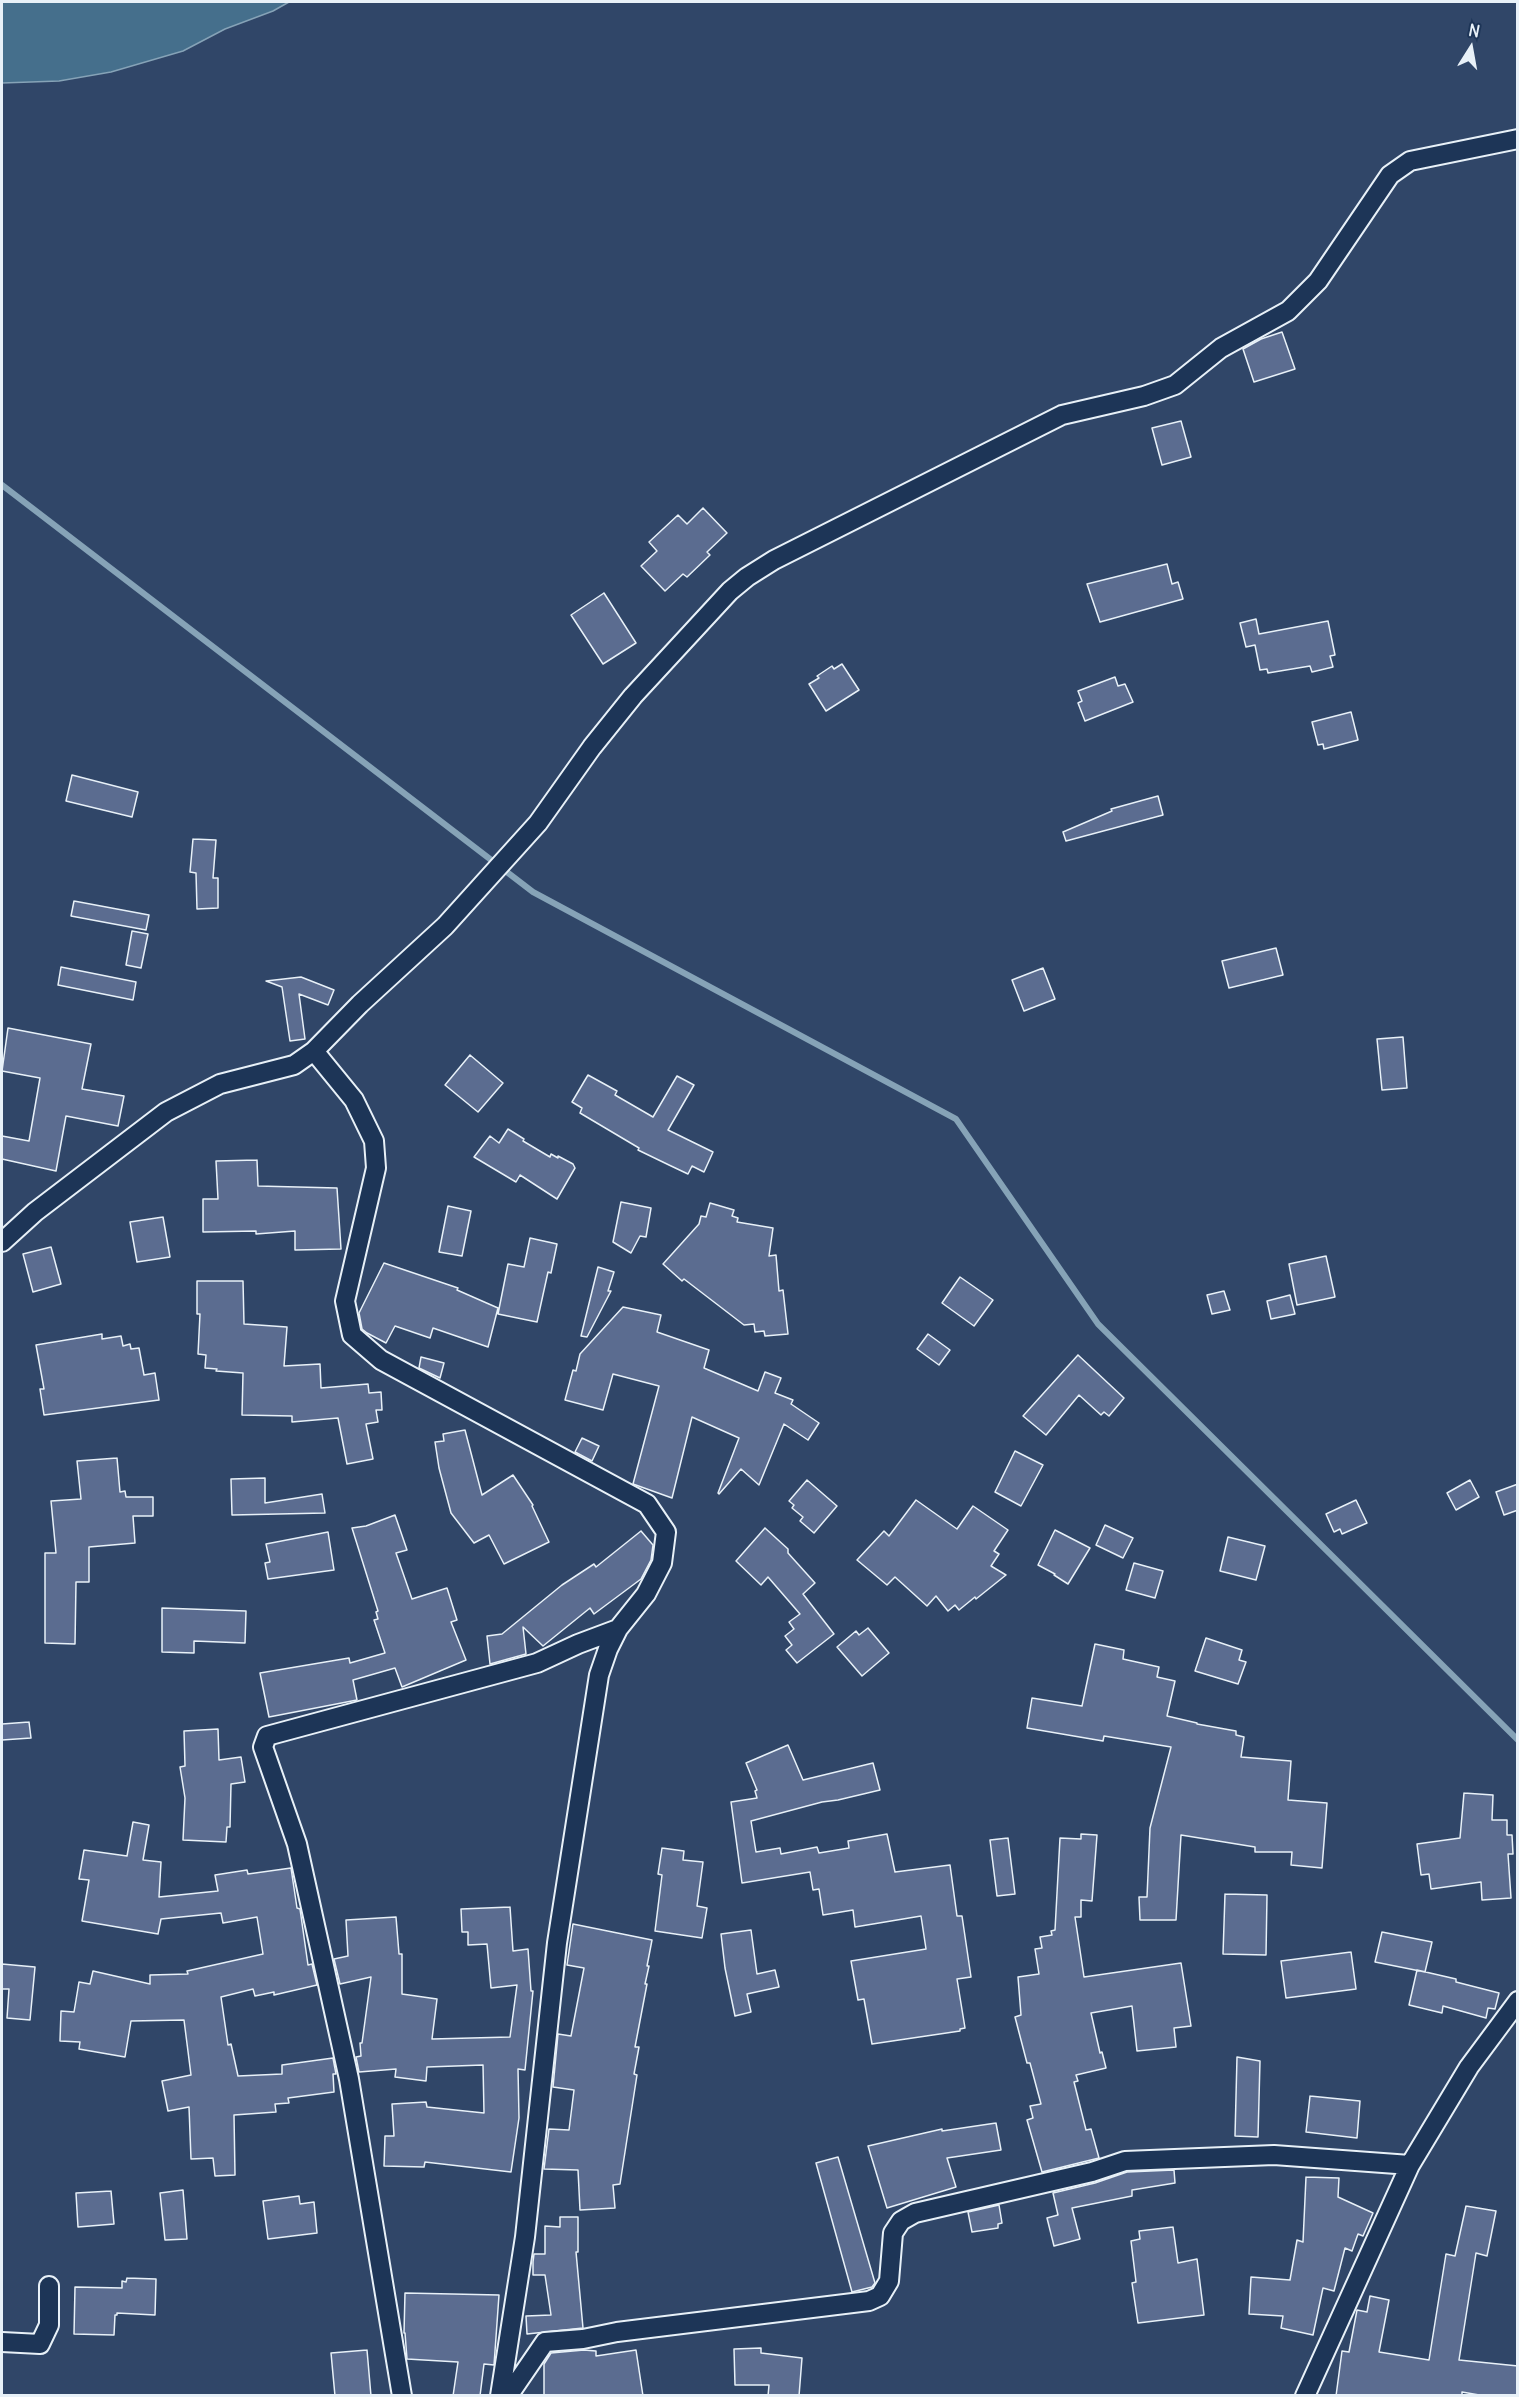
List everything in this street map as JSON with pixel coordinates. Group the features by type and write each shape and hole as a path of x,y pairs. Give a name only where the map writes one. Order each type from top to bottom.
{"street":[{"path":"2,1242 35,1212 166,1112 220,1084 294,1065 314,1051 360,1004 445,926 538,823 591,747 633,696 730,591 747,577 774,560 1062,415 1144,396 1175,385 1221,348 1288,311 1318,281 1390,176 1410,161 1518,139"},
{"path":"314,1051 354,1100 374,1141 376,1168 345,1301 352,1335 381,1360 647,1504 666,1532 662,1563 646,1594 618,1629 599,1675 559,1931 525,2237 500,2396"},
{"path":"402,2396 346,2068 297,1844 263,1747 267,1736 537,1663 618,1629"},
{"path":"1305,2396 1410,2165 1468,2067 1518,2001"},
{"path":"508,2396 545,2342 869,2301 880,2296 889,2281 893,2233 901,2221 915,2213 1092,2172 1125,2161 1274,2155 1410,2165"},
{"path":"2,2342 40,2344 49,2325 49,2286"}],"water":[{"path":"2,2 289,2 273,11 225,29 183,51 111,72 59,81 2,83"}],"building":[{"path":"1282,332 1295,369 1254,382 1243,349 1261,339"},
{"path":"1181,421 1191,457 1162,465 1152,428"},
{"path":"703,508 727,533 707,552 710,555 687,577 683,574 665,591 641,566 657,551 649,542 678,515 687,524"},
{"path":"1167,564 1172,584 1178,582 1183,599 1100,622 1087,584"},
{"path":"604,593 636,643 603,664 571,615"},
{"path":"1256,619 1259,634 1328,621 1335,655 1330,656 1333,667 1312,672 1310,666 1268,673 1267,669 1260,670 1255,645 1246,647 1240,623"},
{"path":"842,664 859,690 826,711 809,684 832,666 834,669"},
{"path":"1115,677 1118,686 1125,684 1133,702 1085,721 1078,703 1082,701 1078,691"},
{"path":"1351,712 1358,740 1324,749 1323,744 1318,745 1312,722"},
{"path":"72,775 138,792 132,817 66,801"},
{"path":"1158,796 1163,815 1066,841 1063,832 1112,811 1111,809"},
{"path":"193,839 216,840 213,878 218,878 218,908 197,909 196,873 190,872"},
{"path":"74,901 149,915 146,930 71,916"},
{"path":"132,931 148,934 141,968 126,965"},
{"path":"1276,948 1283,975 1229,988 1222,961"},
{"path":"61,967 136,982 133,1000 58,985"},
{"path":"1043,968 1055,999 1024,1011 1012,980"},
{"path":"301,977 334,990 328,1005 299,994 305,1039 290,1041 282,987 266,981"},
{"path":"8,1028 91,1044 82,1089 124,1096 118,1126 66,1116 56,1171 2,1159 2,1136 29,1141 40,1078 2,1071"},
{"path":"1403,1037 1407,1088 1382,1090 1377,1039"},
{"path":"470,1055 503,1083 478,1112 445,1085"},
{"path":"588,1075 617,1091 615,1095 653,1117 677,1076 694,1085 668,1130 713,1152 704,1172 692,1166 688,1174 669,1165 638,1150 639,1148 580,1113 582,1108 572,1102"},
{"path":"508,1129 550,1157 551,1154 558,1158 558,1156 573,1164 575,1168 557,1199 520,1175 516,1182 474,1157 490,1136 499,1143"},
{"path":"257,1160 258,1186 337,1188 341,1249 295,1250 295,1231 256,1234 256,1231 203,1232 203,1199 218,1199 216,1161"},
{"path":"621,1202 651,1208 646,1237 640,1236 631,1253 613,1242"},
{"path":"710,1203 734,1210 732,1216 738,1218 737,1222 773,1228 769,1256 776,1255 779,1291 783,1290 788,1334 765,1336 764,1331 755,1332 754,1324 744,1325 684,1279 682,1281 663,1264 699,1224 701,1216 706,1217"},
{"path":"448,1206 471,1211 462,1256 439,1252"},
{"path":"163,1217 170,1257 137,1262 130,1222"},
{"path":"530,1238 557,1244 537,1322 498,1314 508,1264 524,1267"},
{"path":"51,1247 61,1284 33,1292 23,1254"},
{"path":"1326,1256 1335,1297 1297,1305 1289,1264"},
{"path":"384,1263 458,1288 457,1290 498,1308 488,1347 433,1328 430,1338 395,1326 386,1343 362,1329 359,1313"},
{"path":"598,1267 614,1272 608,1291 611,1291 587,1337 581,1336"},
{"path":"960,1277 993,1300 974,1326 942,1303"},
{"path":"197,1281 243,1281 244,1324 287,1327 284,1366 320,1364 321,1388 368,1384 369,1393 381,1392 382,1410 376,1410 378,1422 366,1424 373,1459 347,1464 338,1418 292,1422 292,1416 242,1415 243,1373 205,1368 206,1355 198,1354 200,1314 197,1314"},
{"path":"1224,1291 1230,1310 1212,1314 1207,1295"},
{"path":"1290,1295 1295,1314 1271,1319 1267,1301"},
{"path":"623,1307 661,1315 657,1332 709,1350 704,1368 758,1391 765,1372 781,1378 775,1393 793,1400 791,1404 819,1423 808,1440 784,1424 759,1485 741,1469 719,1494 739,1438 692,1417 672,1498 633,1484 659,1386 613,1374 603,1410 565,1400 580,1354"},
{"path":"102,1334 102,1339 121,1336 123,1346 130,1344 131,1349 139,1348 144,1375 155,1373 159,1400 44,1415 40,1389 44,1389 36,1345"},
{"path":"928,1334 950,1350 939,1365 917,1349"},
{"path":"1078,1355 1124,1398 1109,1416 1104,1412 1101,1415 1079,1395 1046,1435 1023,1416"},
{"path":"421,1357 444,1363 440,1378 419,1368"},
{"path":"465,1430 482,1495 513,1475 533,1505 549,1542 504,1564 489,1535 474,1543 451,1513 439,1468 435,1442 444,1441 443,1434"},
{"path":"582,1438 599,1446 592,1461 575,1452"},
{"path":"1015,1451 1043,1465 1021,1506 995,1492"},
{"path":"117,1458 120,1492 125,1491 126,1497 153,1497 153,1516 133,1516 135,1543 89,1547 89,1582 76,1582 75,1644 45,1643 45,1553 56,1553 51,1501 81,1499 77,1461"},
{"path":"265,1478 265,1503 322,1494 325,1513 232,1515 231,1479"},
{"path":"807,1480 837,1506 814,1533 800,1521 803,1517 792,1508 794,1505 789,1501"},
{"path":"1470,1480 1479,1497 1456,1510 1447,1493"},
{"path":"1518,1484 1518,1510 1504,1515 1496,1492"},
{"path":"916,1500 957,1529 973,1506 1008,1530 994,1551 999,1554 991,1566 1006,1575 959,1610 955,1605 948,1611 936,1596 927,1606 895,1577 887,1585 857,1560 884,1531 889,1536"},
{"path":"1356,1500 1367,1523 1342,1534 1340,1529 1334,1532 1326,1514"},
{"path":"395,1515 407,1550 396,1553 412,1599 447,1588 457,1620 451,1622 466,1660 402,1687 395,1668 353,1680 357,1700 269,1717 260,1673 349,1658 350,1663 385,1653 374,1620 378,1619 376,1612 378,1611 352,1528 366,1526"},
{"path":"1105,1525 1133,1538 1123,1558 1096,1545"},
{"path":"765,1528 788,1549 788,1553 815,1583 803,1594 834,1634 797,1663 786,1650 792,1645 785,1636 794,1629 789,1622 800,1614 768,1577 761,1585 736,1561"},
{"path":"1055,1530 1090,1548 1068,1584 1038,1565"},
{"path":"641,1531 653,1545 651,1560 641,1579 594,1614 590,1608 543,1646 523,1627 526,1654 490,1664 487,1636 502,1634 562,1585 594,1564 596,1567"},
{"path":"328,1532 334,1570 268,1579 265,1563 270,1562 266,1544"},
{"path":"1228,1537 1265,1546 1256,1580 1220,1571"},
{"path":"1134,1563 1163,1571 1155,1598 1126,1590"},
{"path":"162,1608 246,1611 245,1643 194,1641 194,1653 162,1652"},
{"path":"868,1628 889,1653 862,1676 837,1647 856,1631 859,1635"},
{"path":"1206,1638 1242,1650 1239,1660 1246,1662 1238,1684 1195,1671"},
{"path":"1095,1644 1124,1650 1123,1659 1159,1667 1157,1677 1175,1681 1167,1716 1236,1731 1236,1735 1244,1737 1241,1757 1291,1761 1288,1800 1327,1803 1322,1868 1291,1865 1292,1852 1255,1852 1255,1847 1181,1835 1176,1920 1140,1920 1139,1897 1147,1897 1150,1828 1171,1747 1104,1736 1103,1741 1027,1728 1032,1698 1082,1706"},
{"path":"29,1722 31,1738 2,1740 2,1724"},
{"path":"218,1729 219,1760 241,1757 245,1782 231,1784 230,1827 227,1827 226,1842 183,1840 185,1798 180,1767 185,1766 184,1731"},
{"path":"788,1745 803,1780 873,1763 880,1790 822,1802 751,1821 756,1852 780,1848 781,1854 817,1847 819,1853 849,1848 848,1841 887,1834 895,1872 950,1865 957,1916 962,1916 971,1977 957,1979 965,2028 960,2031 872,2044 864,1999 858,2000 851,1961 926,1949 921,1916 855,1927 853,1910 823,1915 819,1889 813,1890 810,1872 742,1883 731,1802 757,1798 755,1791 757,1790 746,1763"},
{"path":"1464,1793 1493,1795 1492,1820 1507,1820 1507,1835 1512,1835 1513,1854 1508,1854 1511,1898 1482,1900 1481,1882 1431,1889 1429,1874 1421,1875 1417,1844 1460,1838"},
{"path":"133,1822 149,1825 143,1860 161,1862 159,1897 218,1891 215,1875 247,1870 248,1874 291,1868 308,1965 312,1964 317,1985 274,1995 274,1992 255,1996 253,1989 221,1997 228,2045 231,2044 238,2076 282,2074 282,2065 333,2058 336,2074 333,2074 334,2092 288,2098 289,2103 275,2104 276,2112 234,2115 235,2175 215,2176 213,2158 191,2159 189,2107 168,2111 162,2081 191,2075 184,2020 131,2021 125,2057 79,2049 80,2042 60,2041 61,2011 74,2012 79,1982 90,1984 93,1971 150,1984 150,1975 188,1974 187,1971 263,1954 257,1917 223,1923 221,1913 161,1919 158,1934 82,1921 89,1880 79,1879 84,1850 127,1856"},
{"path":"1081,1834 1097,1835 1092,1901 1081,1900 1081,1917 1075,1917 1084,1977 1181,1963 1191,2026 1174,2028 1176,2047 1137,2051 1132,2006 1091,2013 1100,2053 1102,2052 1106,2068 1076,2075 1078,2081 1074,2082 1086,2130 1091,2129 1099,2158 1042,2172 1027,2120 1033,2118 1030,2106 1041,2104 1015,2017 1021,2015 1018,1977 1039,1974 1035,1949 1042,1948 1040,1937 1052,1935 1051,1931 1055,1930 1060,1838 1081,1839"},
{"path":"1008,1838 1015,1894 997,1896 990,1840"},
{"path":"662,1848 684,1851 683,1860 703,1862 697,1906 707,1908 702,1938 655,1931 662,1875 658,1874"},
{"path":"1225,1894 1267,1895 1266,1955 1223,1954"},
{"path":"510,1907 513,1951 528,1949 531,1991 533,1991 525,2070 518,2069 519,2118 511,2172 425,2162 424,2167 384,2166 385,2136 394,2136 392,2104 426,2102 427,2107 484,2113 483,2065 427,2067 426,2081 395,2077 396,2069 359,2072 356,2057 361,2056 360,2043 362,2043 371,1977 340,1984 334,1959 348,1956 346,1920 396,1917 399,1954 402,1954 402,1994 437,1999 432,2039 510,2037 517,1985 491,1988 487,1944 468,1945 468,1932 462,1932 461,1909"},
{"path":"573,1924 652,1940 647,1966 649,1966 645,1984 647,1984 635,2047 639,2047 634,2074 637,2075 620,2184 613,2185 615,2208 580,2210 578,2170 544,2169 549,2129 569,2130 574,2090 553,2087 558,2034 571,2036 584,1968 567,1965"},
{"path":"751,1930 757,1974 775,1970 779,1987 747,1994 751,2012 735,2016 721,1934"},
{"path":"1382,1932 1432,1942 1425,1972 1375,1962"},
{"path":"1351,1952 1356,1989 1286,1998 1281,1961"},
{"path":"2,1964 35,1967 30,2020 7,2018 9,1989 2,1989"},
{"path":"1417,1970 1456,1979 1456,1982 1499,1993 1495,2009 1488,2008 1486,2018 1443,2006 1442,2013 1409,2005"},
{"path":"1237,2057 1260,2061 1258,2137 1235,2136"},
{"path":"1310,2096 1360,2101 1357,2138 1306,2132"},
{"path":"996,2123 1001,2150 947,2158 956,2187 887,2208 868,2146 942,2129 942,2131"},
{"path":"838,2157 875,2283 872,2287 852,2292 816,2163"},
{"path":"1174,2170 1175,2183 1132,2190 1132,2196 1072,2208 1080,2239 1054,2246 1047,2218 1058,2215 1053,2193 1095,2183 1127,2172"},
{"path":"1306,2177 1339,2178 1338,2197 1373,2213 1363,2236 1358,2234 1352,2251 1345,2248 1334,2291 1323,2288 1313,2335 1281,2328 1283,2316 1249,2314 1251,2277 1290,2280 1297,2240 1303,2242"},
{"path":"183,2190 187,2239 165,2240 160,2193"},
{"path":"111,2191 114,2224 78,2227 76,2193"},
{"path":"299,2196 300,2204 314,2202 317,2233 268,2239 263,2201"},
{"path":"999,2205 1002,2223 998,2224 998,2228 972,2232 968,2212"},
{"path":"1466,2206 1496,2211 1487,2256 1476,2253 1459,2360 1518,2366 1518,2396 1485,2396 1462,2392 1462,2396 1336,2396 1342,2351 1349,2352 1357,2310 1367,2312 1370,2296 1389,2300 1379,2352 1429,2360 1446,2254 1455,2256"},
{"path":"560,2217 578,2217 578,2252 576,2252 583,2328 527,2334 526,2316 551,2315 545,2275 533,2275 533,2262 534,2254 545,2254 545,2226 560,2227"},
{"path":"1173,2227 1178,2263 1197,2259 1204,2315 1138,2323 1132,2283 1136,2282 1131,2241 1140,2239 1139,2231"},
{"path":"127,2278 156,2279 155,2315 117,2313 114,2335 74,2334 75,2287 122,2288 122,2281 126,2282"},
{"path":"405,2293 499,2295 494,2365 484,2364 480,2396 453,2396 458,2362 407,2359 404,2333"},
{"path":"761,2348 761,2353 802,2358 799,2396 768,2396 769,2385 735,2385 734,2349"},
{"path":"367,2350 371,2396 335,2396 331,2353"},
{"path":"636,2350 643,2396 544,2396 544,2364 551,2353 596,2351 596,2356"}],"waterway":[{"path":"2,485 533,892 956,1119 1098,1324 1518,1740"}]}
